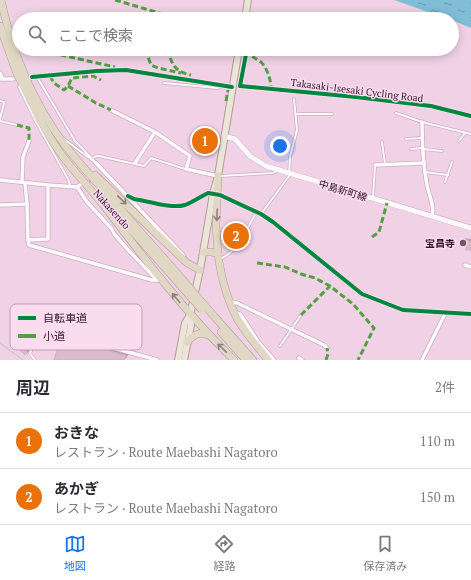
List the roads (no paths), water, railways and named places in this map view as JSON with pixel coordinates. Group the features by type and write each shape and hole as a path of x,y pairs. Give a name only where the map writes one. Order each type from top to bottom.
{"highway":[{"path":"1,0 8,41"},
{"path":"0,26 8,41"},
{"name":"Nakasendo","path":"8,41 12,54"},
{"name":"Nakasendo","path":"8,41 12,49"},
{"name":"Nakasendo","path":"13,56 21,82 33,106 59,144 83,176 175,275"},
{"name":"Nakasendo","path":"15,56 33,92 59,137 246,360"},
{"path":"33,106 45,130 67,162 100,201 159,280 190,315 234,360"},
{"path":"64,143 187,262 200,270"},
{"path":"218,176 215,195 218,257 226,294 239,321 268,360"},
{"path":"203,252 211,252 218,257"},
{"name":"Nakasendo","path":"211,317 253,360"},
{"path":"187,342 199,333 210,336"}],"main road":[{"path":"246,12 248,0"},
{"path":"218,176 238,56"},
{"name":"中島新町線","path":"224,136 235,139 247,153 258,162 277,170 471,228"},
{"path":"184,360 191,325 190,315 215,195"},
{"path":"178,360 185,323 190,315"}],"street":[{"path":"32,77 126,70 225,86 233,84"},
{"path":"0,73 1,79 13,79"},
{"path":"111,110 155,132 190,156 186,169 218,176"},
{"path":"422,122 424,163 433,210 432,216"},
{"path":"135,164 155,132"},
{"path":"28,141 23,157 23,182 27,204 29,245 152,280 159,280"},
{"path":"96,163 184,256"},
{"path":"375,165 424,163"},
{"path":"102,176 107,174"},
{"path":"0,180 48,186 78,186 83,197 112,228 115,235 159,280"},
{"path":"28,240 48,239 48,186"},
{"path":"128,196 134,199 173,206 183,205 195,201 208,192 257,211 273,222 362,294 403,310 471,314"},
{"path":"0,205 27,204"},
{"path":"465,265 471,267"},
{"path":"230,302 236,303 292,329 324,345 327,348"},
{"path":"235,312 240,314 259,343 274,360"},
{"path":"422,360 446,312"},
{"path":"121,350 157,360"}],"lane":[{"path":"36,77 75,141 93,158 96,163"},
{"path":"21,82 19,87 26,104 68,179 70,187"},
{"path":"164,83 217,88 225,86"},
{"path":"261,214 289,176 290,157 297,130 294,99"},
{"path":"0,101 4,102 0,120 17,125"},
{"path":"396,113 422,122 471,134"},
{"path":"296,114 332,114"},
{"path":"459,141 465,133"},
{"path":"59,137 70,142 96,163"},
{"path":"406,139 423,138"},
{"path":"382,142 385,164"},
{"path":"411,149 442,151"},
{"path":"93,158 97,155 108,159 144,166 151,158 186,169"},
{"path":"445,182 452,162"},
{"path":"373,198 375,165"},
{"path":"218,176 273,174 277,170"},
{"path":"425,172 448,175"},
{"path":"218,257 223,257 240,241 257,211"},
{"path":"280,346 301,315"},
{"path":"31,350 30,354 35,360"}],"water":[{"path":"394,0 471,0 471,28 459,23 459,12 428,12"}],"tunnel":[{"path":"84,183 102,176"}],"railway":[{"path":"0,343 23,360"}],"place":[{"name":"おきな","path":"205,141"},
{"name":"あかぎ","path":"236,236"},
{"name":"宝昌寺","path":"463,243"}]}
